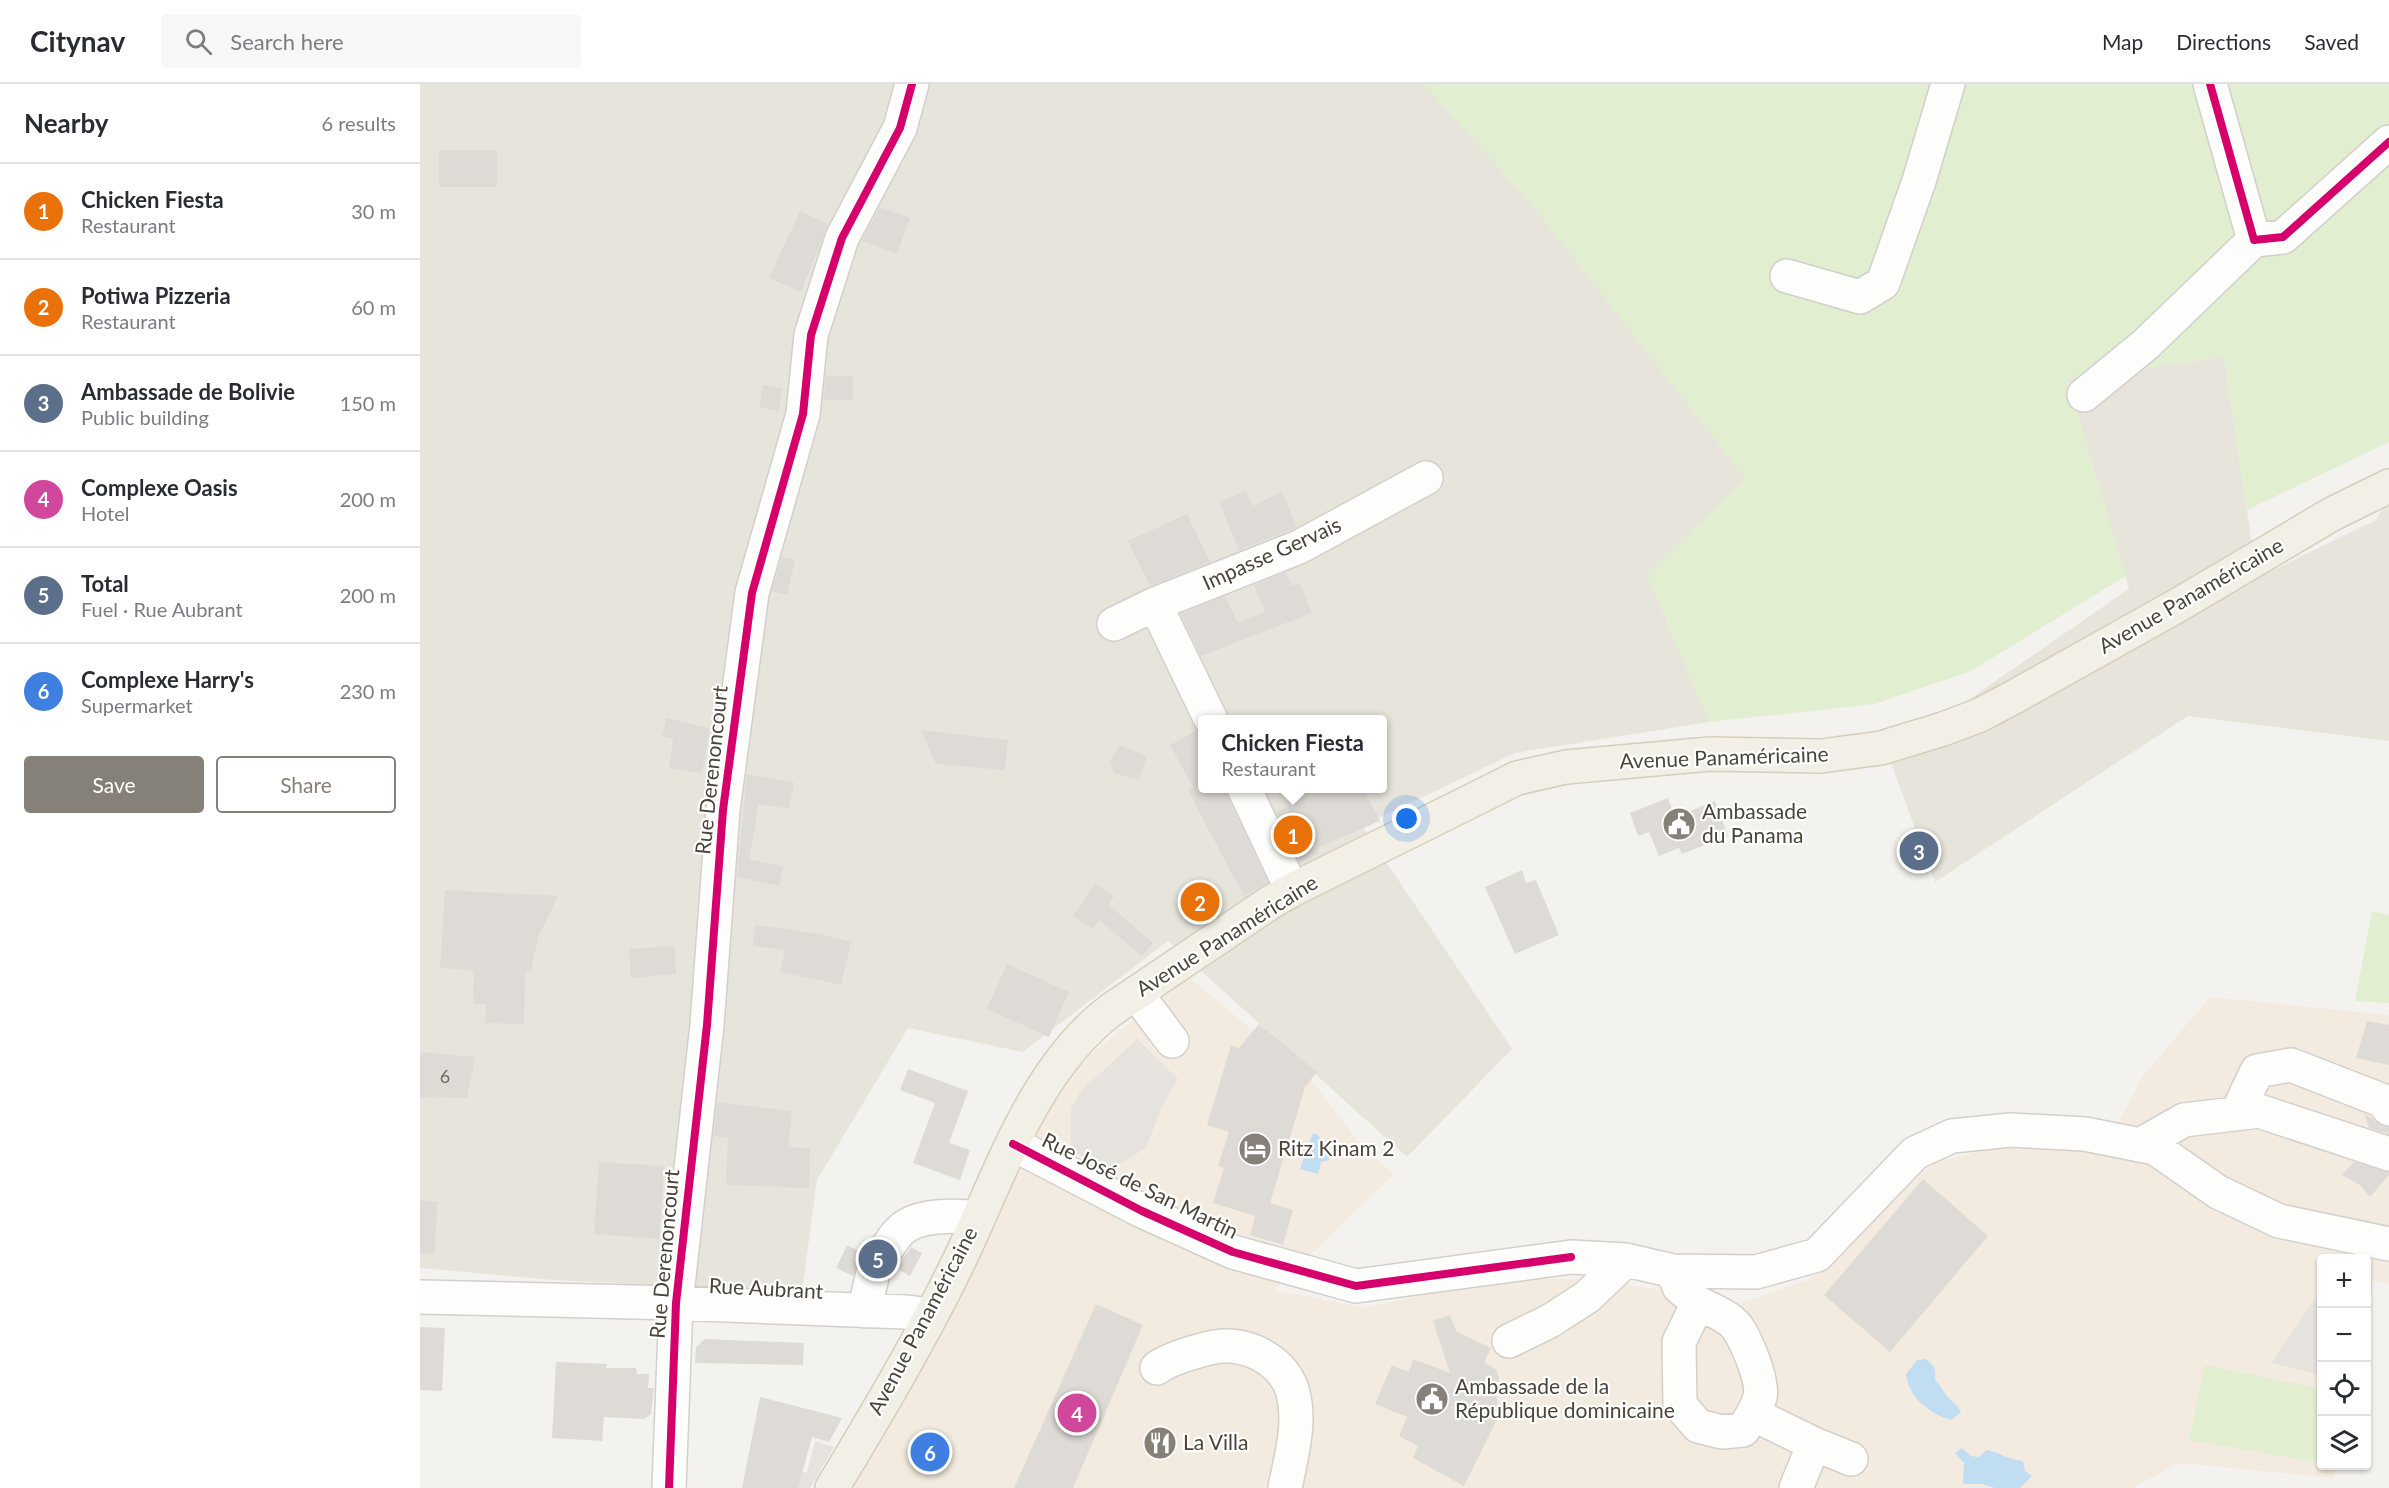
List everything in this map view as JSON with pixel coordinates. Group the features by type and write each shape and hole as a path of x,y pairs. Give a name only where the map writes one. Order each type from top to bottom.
{"main road":[{"name":"Avenue Panaméricaine","path":"832,1488 931,1315 1013,1144 1048,1077 1063,1056 1093,1024 1292,890 1517,778 1566,767 1624,760 1710,754 1821,756 1839,754 1881,748 1943,729 1980,715 2014,697 2180,604 2332,513 2389,486"}],"street":[{"name":"Rue Derenoncourt","path":"669,1488 676,1303 707,1025 723,810 752,593 803,414 811,335 842,238 900,128 912,84"},
{"path":"1787,276 1860,297 1883,283 1919,181 1948,84"},
{"path":"2210,84 2254,240"},
{"path":"2084,395 2146,344 2254,240 2283,237 2389,142"},
{"name":"Impasse Gervais","path":"1114,624 1155,604 1299,547 1426,477"},
{"path":"1155,604 1208,715"},
{"path":"1246,793 1292,890"},
{"path":"1136,993 1172,1041"},
{"path":"2237,1113 2257,1071 2290,1065 2381,1100 2389,1109"},
{"path":"2140,1145 2184,1120 2259,1111 2389,1154"},
{"name":"Rue José de San Martin","path":"1013,1144 1132,1206 1233,1252 1356,1286 1571,1257 1626,1260 1673,1271 1756,1272 1817,1255 1915,1153 1952,1136 2011,1130 2085,1134 2155,1148 2218,1192 2279,1221 2389,1244"},
{"path":"864,1311 879,1261 901,1229 919,1221 943,1216 978,1218"},
{"path":"1509,1341 1550,1321 1587,1297 1626,1260"},
{"path":"1673,1271 1679,1287 1698,1303 1718,1313 1736,1326 1757,1370 1761,1394 1743,1430 1722,1432 1698,1426 1680,1405 1679,1342 1698,1303"},
{"name":"Rue Aubrant","path":"420,1297 676,1303 931,1315"},
{"path":"1157,1368 1166,1361 1179,1356 1230,1345 1263,1355 1281,1370 1293,1392 1296,1434 1285,1488"},
{"path":"1753,1414 1814,1444 1851,1459"},
{"path":"1796,1488 1814,1444"}],"shaded area":[{"path":"420,84 1424,84 1534,207 1746,479 1647,574 1709,722 1515,753 1362,826 1512,1049 1407,1157 1168,941 1023,1052 908,1028 817,1180 802,1292 554,1280 420,1268"},
{"path":"2224,357 2257,578 2376,520 2389,495 2389,741 2188,716 1935,882 1888,755 2129,589 2067,378"},
{"path":"1189,977 1310,1078 1364,1149 1394,1174 1274,1290 1366,1308 1488,1279 1594,1279 1740,1303 1808,1280 1935,1162 2030,1140 2102,1154 2143,1076 2210,997 2389,1015 2389,1284 2373,1280 2371,1290 2371,1254 2317,1254 2317,1470 2335,1470 2334,1478 2179,1463 2132,1488 847,1488 1024,1123 1097,1049"},
{"path":"1137,1039 1178,1079 1163,1104 1146,1148 1109,1171 1071,1150 1071,1108 1080,1092"},
{"path":"2317,1296 2317,1374 2271,1363"},
{"path":"815,1441 834,1447 810,1488 797,1488 801,1472 807,1472"}],"green space":[{"path":"1424,84 2389,84 2389,442 2247,510 2224,357 2067,378 2126,576 1971,671 1875,704 1709,722 1647,574 1746,479 1534,207"},
{"path":"2372,911 2389,915 2389,1003 2355,1001"},
{"path":"2205,1365 2317,1388 2317,1462 2189,1440"}],"water":[{"path":"1313,1133 1318,1135 1331,1154 1329,1160 1321,1162 1318,1174 1300,1169"},
{"path":"1925,1359 1934,1368 1935,1380 1961,1412 1951,1420 1921,1403 1908,1383 1906,1374 1917,1360"},
{"path":"1962,1448 1971,1456 1978,1457 1987,1450 2023,1461 2025,1471 2032,1476 2020,1488 1963,1484 1964,1463 1955,1453"}],"building":[{"path":"439,150 497,150 497,187 439,187"},
{"path":"880,207 910,218 897,254 862,241"},
{"path":"800,211 828,224 801,292 769,278"},
{"path":"826,376 853,376 853,400 823,400"},
{"path":"763,385 783,389 778,411 759,407"},
{"path":"1246,491 1253,506 1282,492 1297,527 1239,550 1219,502"},
{"path":"1187,514 1210,562 1150,586 1128,541"},
{"path":"782,557 795,560 787,595 772,591"},
{"path":"1286,572 1292,586 1300,583 1312,613 1201,656 1181,614 1225,596 1238,623 1265,612 1254,585"},
{"path":"667,718 710,729 702,773 669,768 673,739 662,736"},
{"path":"921,730 1008,740 1005,770 936,764"},
{"path":"1196,731 1198,734 1198,793 1227,793 1268,882 1244,896 1198,810 1188,789 1194,789 1170,745"},
{"path":"1119,745 1147,756 1139,780 1114,773 1110,762"},
{"path":"747,774 794,782 789,809 759,804 749,859 783,867 779,886 737,877"},
{"path":"1295,793 1365,793 1380,821 1317,848 1319,853 1300,862 1276,812 1300,801"},
{"name":"Ambassade du Panama","path":"1668,798 1675,817 1715,801 1728,836 1682,854 1679,848 1659,856 1649,832 1638,836 1630,813"},
{"path":"1522,870 1526,883 1536,880 1559,935 1515,954 1485,887"},
{"path":"1095,883 1114,896 1109,905 1153,943 1142,956 1099,920 1093,929 1073,916"},
{"path":"445,890 558,896 538,937 531,971 525,972 524,1024 485,1023 486,1004 473,1004 474,970 440,968"},
{"path":"755,925 821,934 851,942 841,985 780,972 785,950 753,946"},
{"path":"674,946 676,974 631,978 629,949"},
{"path":"1007,964 1069,992 1049,1037 987,1009"},
{"path":"2367,1021 2389,1025 2389,1065 2356,1058"},
{"name":"Ritz Kinam 2","path":"1259,1024 1317,1072 1305,1087 1270,1203 1293,1210 1283,1245 1250,1235 1255,1216 1213,1203 1224,1168 1218,1166 1229,1132 1207,1125 1231,1045 1239,1048"},
{"path":"420,1052 475,1057 467,1098 420,1097"},
{"path":"908,1069 968,1091 949,1143 970,1150 960,1180 913,1163 935,1103 900,1090"},
{"path":"717,1102 792,1111 788,1147 810,1148 809,1188 726,1185 728,1137 714,1136"},
{"path":"2364,1113 2383,1127 2389,1127 2389,1134 2369,1128"},
{"path":"599,1162 664,1166 659,1239 594,1234"},
{"path":"2354,1162 2389,1172 2389,1175 2370,1197 2360,1185 2342,1175"},
{"path":"1923,1179 1988,1236 1890,1352 1824,1295"},
{"path":"420,1200 438,1202 434,1254 420,1253"},
{"path":"847,1245 867,1255 859,1261 853,1276 836,1268"},
{"path":"911,1247 922,1253 910,1276 894,1267"},
{"path":"1096,1304 1143,1325 1073,1488 1014,1488"},
{"path":"1450,1315 1456,1331 1491,1348 1484,1362 1496,1369 1499,1378 1496,1395 1500,1413 1464,1486 1413,1458 1418,1446 1399,1436 1407,1417 1375,1404 1392,1365 1409,1372 1413,1359 1450,1373 1433,1321"},
{"path":"420,1327 445,1328 442,1391 420,1390"},
{"path":"705,1339 804,1343 803,1365 695,1363 696,1347"},
{"path":"556,1362 607,1364 606,1368 636,1368 637,1374 649,1374 648,1388 654,1388 651,1414 644,1419 604,1417 602,1441 552,1438"},
{"path":"760,1397 842,1418 829,1442 812,1437 798,1488 742,1488"}],"cycle path":[{"path":"669,1488 676,1303 707,1025 723,810 752,593 803,414 811,335 842,238 900,128 912,84"},
{"path":"2210,84 2254,240 2283,237 2389,142"},
{"path":"1013,1144 1142,1211 1233,1252 1356,1286 1571,1257"}],"place":[{"name":"Ambassade du Panama","path":"1679,824"},
{"name":"Chicken Fiesta","path":"1293,835"},
{"name":"Ambassade de Bolivie","path":"1919,851"},
{"name":"Potiwa Pizzeria","path":"1200,902"},
{"name":"Ritz Kinam 2","path":"1255,1149"},
{"name":"Total","path":"878,1259"},
{"name":"Ambassade de la République dominicaine","path":"1432,1399"},
{"name":"Complexe Oasis","path":"1077,1413"},
{"name":"La Villa","path":"1160,1443"},
{"name":"Complexe Harry's","path":"930,1452"}]}
